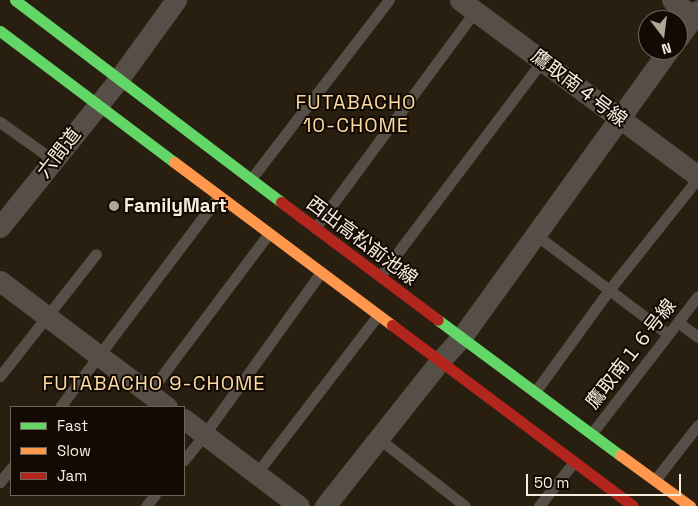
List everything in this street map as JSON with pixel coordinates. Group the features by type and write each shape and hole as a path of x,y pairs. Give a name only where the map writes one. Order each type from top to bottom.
{"main road":[{"name":"西出高松前池線","path":"15,0 35,8 118,80 690,506"},
{"path":"0,31 633,506"}],"street":[{"path":"672,0 695,14"},
{"name":"六間道","path":"3,217 53,160 118,80 174,1"},
{"name":"鷹取南４号線","path":"467,6 698,177"},
{"path":"325,506 440,361 462,338 662,60"},
{"path":"0,281 167,406"},
{"path":"185,421 299,506"}],"lane":[{"path":"250,179 389,0"},
{"path":"316,228 467,6"},
{"path":"0,46 10,39"},
{"path":"380,276 542,61"},
{"path":"0,122 53,160"},
{"path":"535,392 609,290 698,177"},
{"path":"61,406 219,196"},
{"path":"149,393 269,233"},
{"path":"536,235 668,334"},
{"path":"0,376 96,254"},
{"path":"185,459 321,272"},
{"name":"鷹取南１６号線","path":"592,433 698,296"},
{"path":"256,474 378,315"},
{"path":"678,322 698,337"},
{"path":"655,480 698,425"},
{"path":"378,438 465,506"},
{"path":"539,506 574,462"},
{"path":"0,482 10,469"},
{"path":"146,506 154,496"}],"traffic: fast":[{"path":"15,0 281,202"},
{"path":"0,31 174,162"},
{"path":"438,320 620,455"}],"traffic: slow":[{"path":"174,162 392,325"},
{"path":"620,455 690,506"}],"traffic: jam":[{"path":"281,202 438,320"},
{"path":"392,325 633,506"}],"place":[{"name":"FamilyMart","path":"114,206"}],"district":[{"name":"FUTABACHO 10-CHOME","path":"356,114"},
{"name":"FUTABACHO 9-CHOME","path":"154,383"}]}
